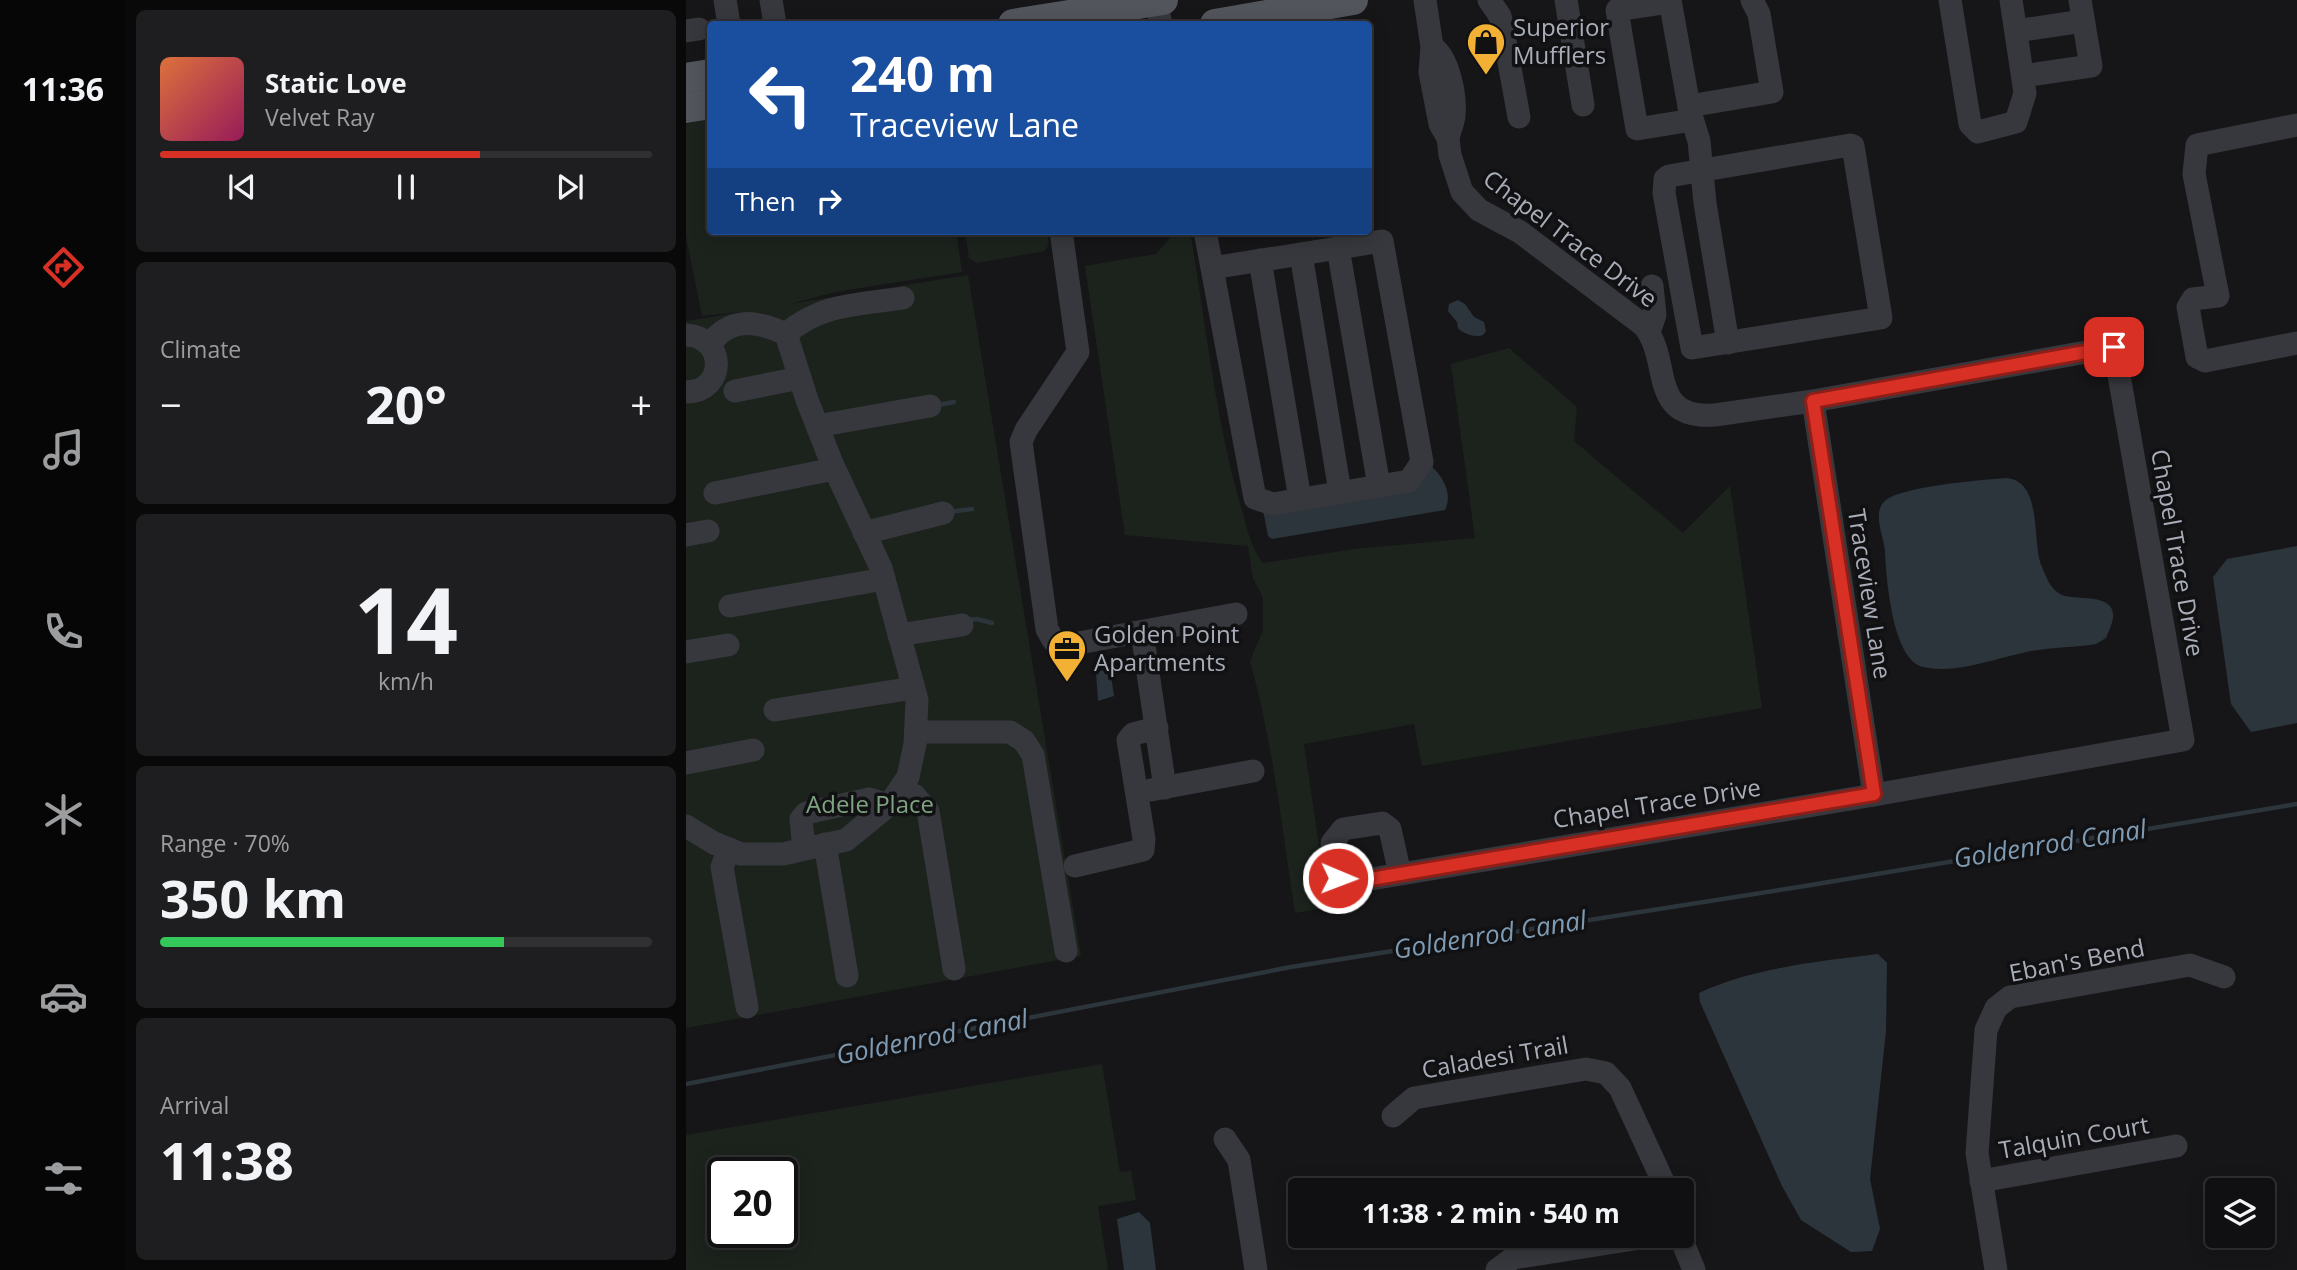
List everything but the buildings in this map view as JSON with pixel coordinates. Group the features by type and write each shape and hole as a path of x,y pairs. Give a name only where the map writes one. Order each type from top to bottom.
{"main road":[{"path":"1250,21 1322,15 1353,0"},
{"path":"1037,21 1159,6"},
{"path":"686,78 707,74"},
{"path":"686,108 707,104"}],"street":[{"path":"725,0 728,21"},
{"path":"771,0 774,21"},
{"name":"Chapel Trace Drive","path":"1400,874 1390,829 1382,823 1343,830 1332,843 1338,878 1347,883 1874,794 2183,740 2114,347 1813,401 1714,415 1701,416 1684,412 1669,399 1655,342 1649,332 1528,237 1479,210 1462,192 1444,131 1423,108 1419,88 1420,70 1432,47 1425,0"},
{"path":"1489,0 1500,16 1519,117"},
{"path":"1566,0 1583,104"},
{"path":"1950,0 1970,124 1978,132 2016,122 2025,93 2011,0"},
{"path":"1728,343 1699,141 1690,113 1670,1 1616,10 1637,129 1690,113 1772,92 1759,14 1754,1"},
{"path":"2029,29 2082,10 2091,66 2036,74"},
{"name":"Chapel Trace Drive","path":"1432,47 1440,51 1446,60 1455,109 1454,119 1444,131"},
{"path":"2297,125 2197,145 2194,174 2218,296 2193,299 2188,307 2197,357 2205,361 2297,342"},
{"path":"1853,146 1881,318 1728,343 1692,348 1664,193 1665,179 1702,169 1853,146"},
{"path":"1063,235 1078,352 1021,442 1047,629 1053,640 1068,645 1236,614"},
{"path":"1206,235 1255,498 1273,504 1409,481 1422,462 1382,241 1212,268"},
{"path":"1338,248 1379,486"},
{"path":"1301,254 1340,492"},
{"path":"1259,260 1300,499"},
{"path":"1649,332 1655,316 1652,286"},
{"path":"786,334 801,321 825,310 903,298"},
{"path":"686,826 714,844 741,854 773,854 846,840 894,797 908,777 915,744 917,700 884,579 834,469 786,334 767,326 729,326 719,332 710,344"},
{"path":"686,335 694,335 710,344 717,363 715,375 701,390 686,393"},
{"path":"735,391 800,378"},
{"name":"Traceview Lane","path":"1813,401 1874,794"},
{"path":"817,426 930,406"},
{"path":"715,494 834,469"},
{"path":"864,533 943,513"},
{"path":"730,606 884,579"},
{"path":"899,635 962,625"},
{"path":"1142,632 1165,788"},
{"path":"686,652 728,645"},
{"path":"775,710 914,688"},
{"path":"1076,866 1143,850 1144,839 1128,740 1133,733 1157,728"},
{"path":"915,732 1010,732 1024,741 1033,755 1066,951"},
{"path":"686,763 753,750"},
{"path":"1137,792 1253,771"},
{"path":"847,976 814,847 801,820 806,813 869,799 914,795 928,811 954,969"},
{"path":"729,849 722,867 747,1007"},
{"name":"Eban's Bend","path":"1996,1270 1977,1153 1986,1030 1996,1008 2010,997 2190,965 2224,977"},
{"name":"Caladesi Trail","path":"1393,1116 1415,1098 1586,1069 1606,1073 1620,1088 1661,1178"},
{"path":"1224,1139 1239,1160 1256,1270"},
{"name":"Talquin Court","path":"1981,1181 2176,1146"},
{"path":"1497,1270 1513,1258 1577,1248"},
{"path":"1686,1248 1694,1270"}],"green space":[{"name":"Adele Place","path":"707,120 707,235 957,235 962,272 835,292 790,304 968,275 1081,956 686,1028 686,321 742,312 702,316 686,236 686,124"},
{"path":"966,235 1048,235 1049,244 1045,251 977,263 969,258"},
{"path":"1173,235 1191,235 1225,441 1248,531 1255,551 1263,563 1354,549 1475,538 1451,364 1509,348 1577,407 1574,441 1683,533 1730,486 1762,708 1422,766 1414,724 1304,744 1328,907 1295,913 1271,754 1250,661 1263,630 1263,598 1253,578 1248,546 1125,535 1085,266 1156,254"},
{"path":"1102,1064 1120,1172 1131,1171 1136,1200 1098,1206 1108,1270 686,1270 686,1135"}],"shaded area":[{"path":"1458,300 1465,304 1474,317 1484,322 1486,331 1483,335 1470,335 1458,328 1457,322 1448,311 1449,304"},
{"path":"1430,465 1439,474 1447,492 1445,510 1272,539 1268,536 1263,510"},
{"path":"2006,478 2018,482 2031,501 2039,556 2045,575 2054,589 2066,596 2101,601 2108,604 2112,610 2113,618 2106,638 2096,644 2031,651 1948,669 1923,667 1913,661 1898,634 1887,579 1879,511 1886,500 1909,491"},
{"path":"2297,546 2297,723 2251,732 2231,704 2213,577 2227,559"},
{"path":"1110,669 1114,696 1098,701 1096,672"},
{"path":"1878,954 1887,963 1886,1031 1870,1179 1880,1229 1872,1251 1851,1252 1801,1220 1782,1186 1700,1002 1699,993 1741,977 1810,963"},
{"path":"1139,1212 1150,1223 1156,1270 1124,1270 1117,1219"}],"waterway":[{"path":"937,405 954,402"},
{"path":"948,512 972,509"},
{"path":"966,620 977,619 992,623"},
{"name":"Goldenrod Canal","path":"686,1084 1291,967 1805,886 2297,804"}],"place":[{"name":"Superior Mufflers","path":"1486,76"},
{"name":"Golden Point Apartments","path":"1067,683"}],"route":[{"path":"1338,878 1347,883 1874,794 1813,401 2114,347"}]}
